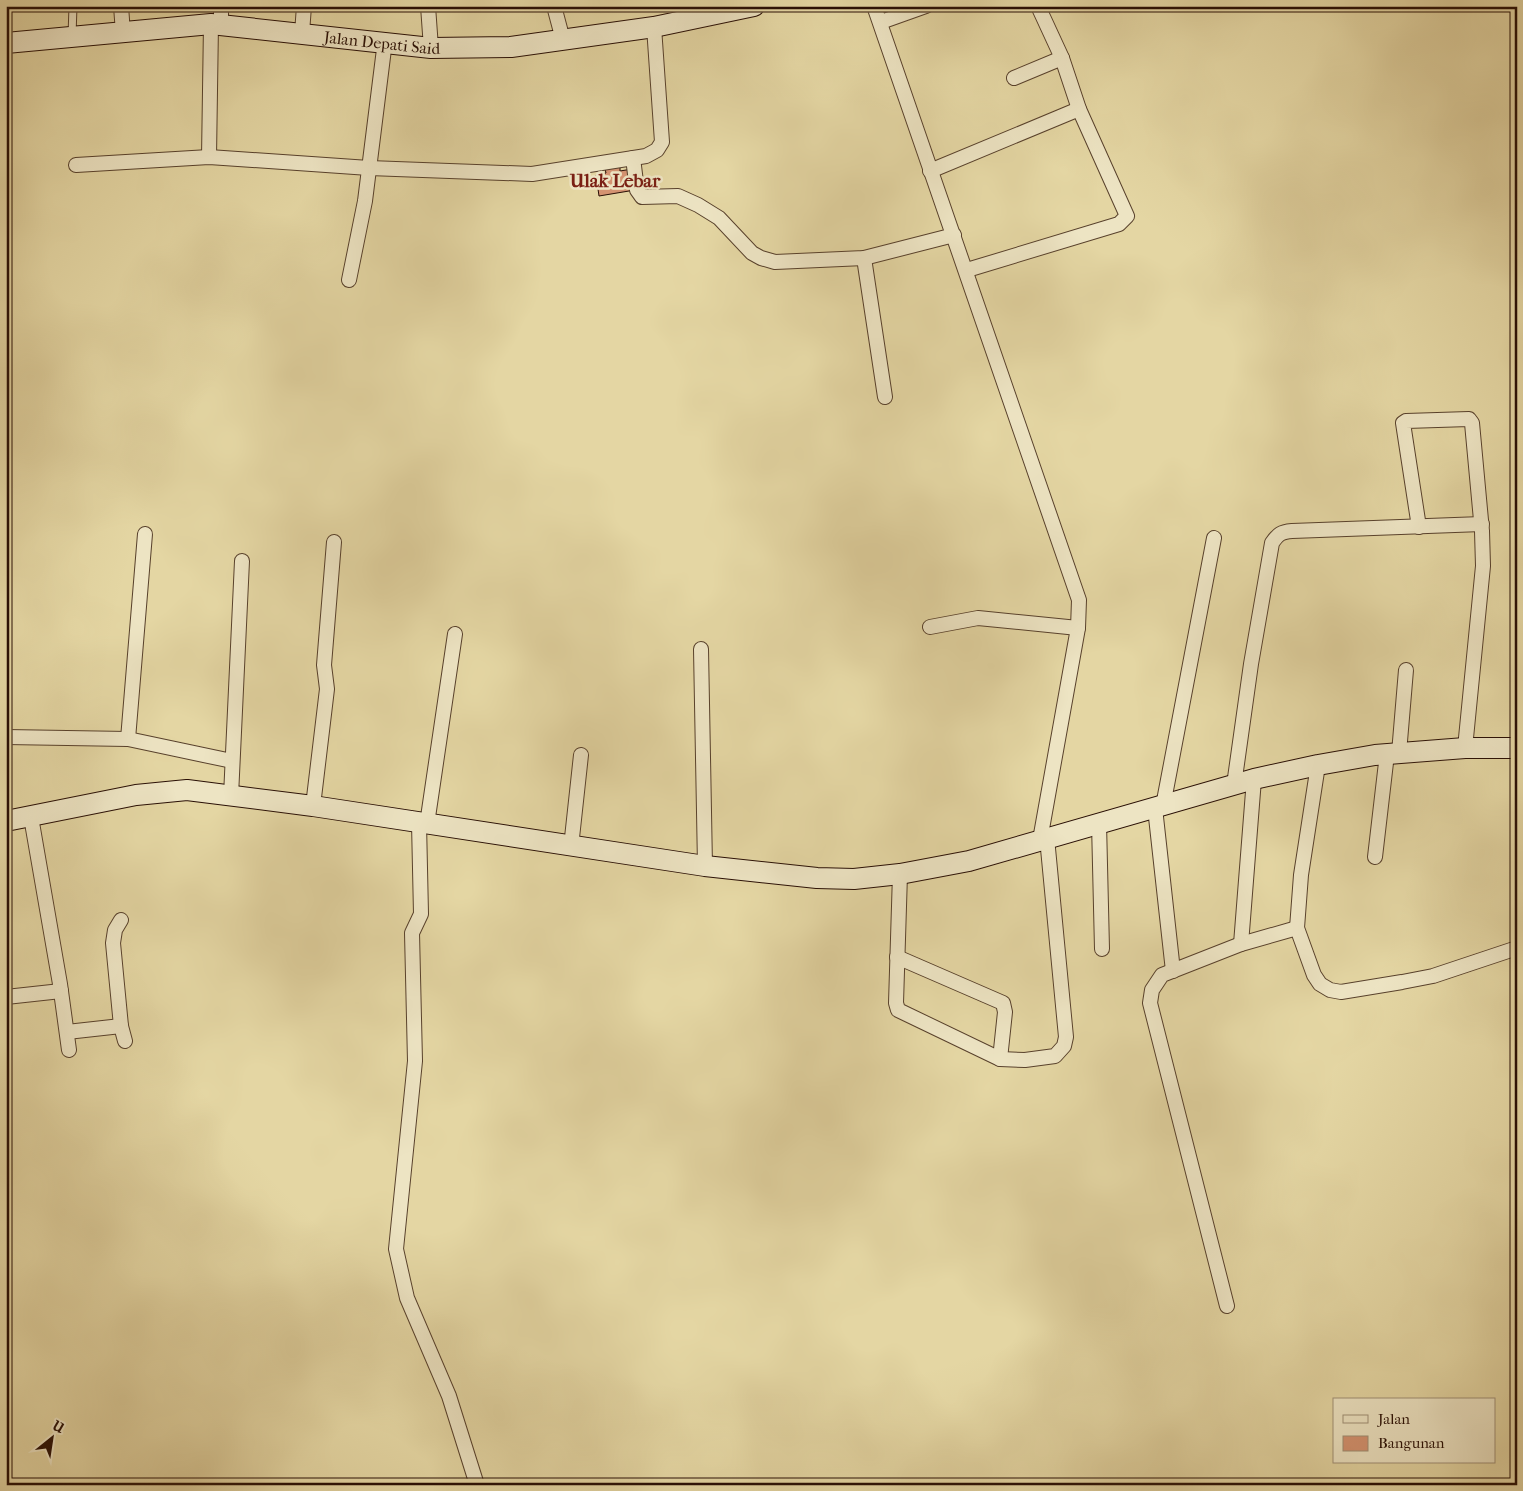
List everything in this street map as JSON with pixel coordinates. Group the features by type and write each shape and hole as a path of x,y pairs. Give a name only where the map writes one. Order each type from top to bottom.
{"street":[{"path":"121,6 123,33"},
{"path":"302,33 304,6"},
{"path":"428,6 431,48"},
{"path":"554,6 563,40"},
{"path":"874,6 930,171 967,270 1079,600 1078,628 1043,839 1066,1036 1060,1053 1046,1058 1000,1059 898,1010 897,957 900,874"},
{"path":"881,22 926,6"},
{"path":"967,270 1119,224 1127,216 1079,109 1062,58 1038,6"},
{"name":"Jalan Depati Said","path":"6,43 72,39 218,19 302,33 385,41 431,48 511,48 654,27 750,7"},
{"path":"209,157 218,19"},
{"path":"76,165 209,157 369,168 532,174 653,154 662,142 654,27"},
{"path":"349,280 365,200 385,41"},
{"path":"1014,78 1062,58"},
{"path":"930,171 1079,109"},
{"path":"633,158 637,190 642,197 678,196 698,205 719,218 752,253 760,258 775,262 864,258 954,235"},
{"path":"864,258 885,397"},
{"path":"1419,526 1403,424 1406,421 1461,417 1469,419 1472,423 1482,524 1483,566 1465,748"},
{"path":"1234,785 1251,664 1272,543 1281,532 1482,524"},
{"path":"128,740 145,534"},
{"path":"1173,971 1159,807 1214,538"},
{"path":"312,806 328,689 324,665 334,542"},
{"path":"231,796 242,562"},
{"path":"930,627 978,618 1078,628"},
{"path":"455,634 423,823 421,914 412,933 415,1061 396,1249 407,1298 449,1396 477,1485"},
{"path":"701,649 706,866"},
{"path":"1375,857 1406,670"},
{"path":"6,737 128,740 232,761"},
{"path":"6,821 163,792 187,790 312,806 571,847 706,866 835,879 900,874 968,861 1254,779 1318,765 1393,754 1465,748 1517,748"},
{"path":"571,847 581,755"},
{"path":"1318,765 1301,875 1297,928 1314,975 1320,984 1334,992 1433,976 1517,948"},
{"path":"1241,944 1254,779"},
{"path":"31,817 69,1050"},
{"path":"1098,823 1102,949"},
{"path":"121,920 115,930 113,943 121,1026 125,1041"},
{"path":"1228,1306 1150,1004 1152,990 1158,979 1173,971 1241,944 1297,928"},
{"path":"897,957 1002,1003 1005,1012 1000,1059"},
{"path":"6,997 60,990"},
{"path":"67,1032 121,1026"}],"lane":[{"path":"72,39 73,6"}],"building":[{"path":"620,167 620,171 632,169 635,190 599,196 596,175 606,173 605,169"}],"district":[{"name":"Ulak Lebar","path":"615,181"}]}
